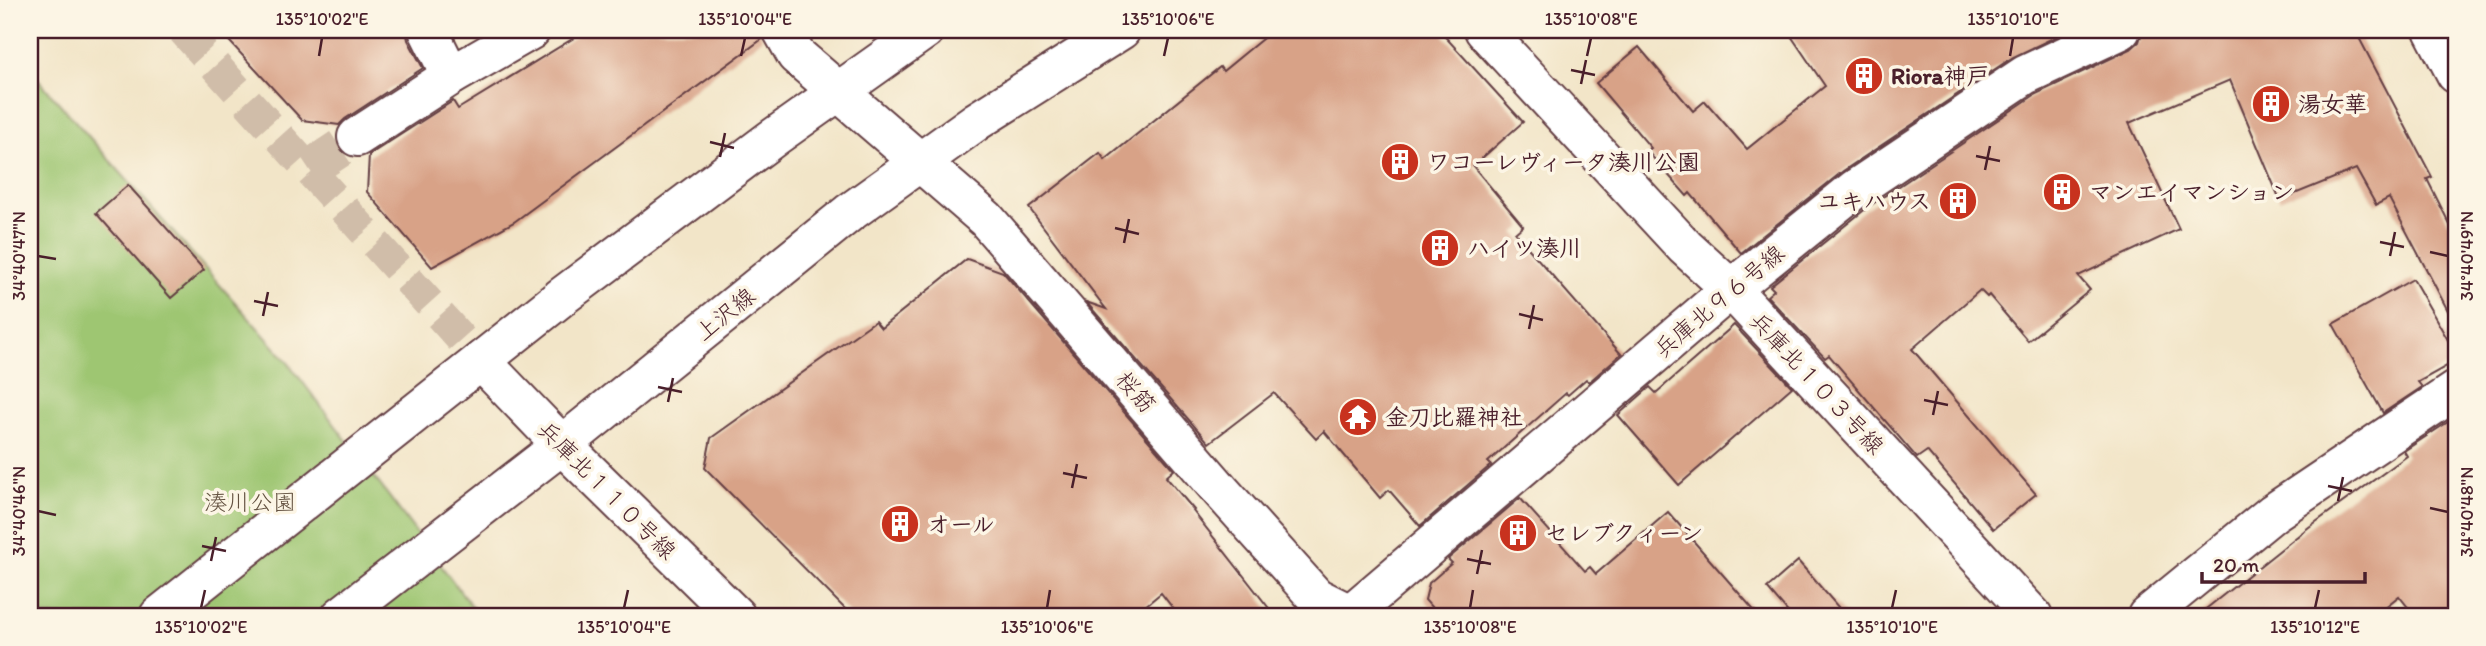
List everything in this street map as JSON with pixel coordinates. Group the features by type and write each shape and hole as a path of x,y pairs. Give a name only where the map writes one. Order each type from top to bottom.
{"street":[{"path":"428,30 451,76"},
{"path":"358,136 451,76 531,30"},
{"name":"桜筋","path":"782,30 796,55 986,219 1316,597 1351,615"},
{"path":"159,616 564,295 925,30"},
{"name":"上沢線","path":"341,616 562,445 849,214 976,121 1122,30"},
{"name":"兵庫北１０３号線","path":"1484,30 1685,247 1731,289 2033,616"},
{"name":"兵庫北９６号線","path":"1351,615 1731,289 1855,189 2025,75 2121,30"},
{"path":"2433,30 2456,74"},
{"name":"兵庫北１１０号線","path":"481,361 562,445 736,616"},
{"path":"2147,616 2273,513 2456,390"}],"green space":[{"name":"湊川公園","path":"30,70 286,360 479,616 30,616"}],"building":[{"path":"219,30 406,30 408,40 423,68 339,125 302,120"},
{"path":"587,30 760,30 762,39 514,222 432,267 367,192 369,155 453,101 458,109"},
{"path":"1273,30 1439,30 1523,122 1473,166 1523,226 1515,233 1621,354 1589,382 1586,379 1568,395 1566,393 1488,462 1491,465 1420,526 1389,490 1380,498 1324,431 1316,439 1274,393 1209,443 1086,302 1106,309 1029,208 1100,153 1105,160 1220,67 1223,71"},
{"path":"1787,30 2070,30 2013,57 1843,171 1741,253 1690,193 1687,196 1647,151 1651,148 1596,83 1639,47 1693,111 1705,101 1747,149 1825,86"},
{"path":"2143,30 2355,30 2432,177 2427,179 2456,237 2456,326 2389,198 2376,205 2356,169 2280,200 2230,80 2129,123 2179,229 2078,276 2090,290 2028,341 1989,295 1987,297 1980,290 1912,349 2036,494 1993,529 1927,451 1917,458 1829,355 1825,358 1767,296 1774,290 1770,286 1868,207 2036,94 2131,49 2139,42"},
{"path":"128,185 204,270 171,298 96,213"},
{"path":"967,259 1003,272 1174,470 1166,477 1275,616 1179,616 1161,593 1133,616 852,616 705,468 711,438 875,321 881,328"},
{"path":"2413,279 2456,354 2456,361 2418,382 2422,387 2383,413 2333,324"},
{"path":"1734,325 1792,387 1679,485 1618,415 1650,387 1656,393"},
{"path":"2448,422 2456,433 2456,616 2415,616 2399,596 2374,616 2197,616 2309,527 2407,456 2404,451"},
{"path":"1520,498 1585,571 1590,567 1596,574 1668,512 1759,616 1439,616 1425,600 1429,583 1452,563 1448,559"},
{"path":"1798,561 1846,616 1791,616 1767,588"}],"tunnel":[{"path":"183,30 481,361"},
{"path":"309,169 357,137"}],"place":[{"name":"Riora神戸","path":"1864,76"},
{"name":"湯女華","path":"2271,104"},
{"name":"ワコーレヴィータ湊川公園","path":"1400,162"},
{"name":"マンエイマンション","path":"2062,192"},
{"name":"ユキハウス","path":"1958,201"},
{"name":"ハイツ湊川","path":"1440,248"},
{"name":"金刀比羅神社","path":"1358,417"},
{"name":"オール","path":"900,524"},
{"name":"セレブクィーン","path":"1518,533"}]}
